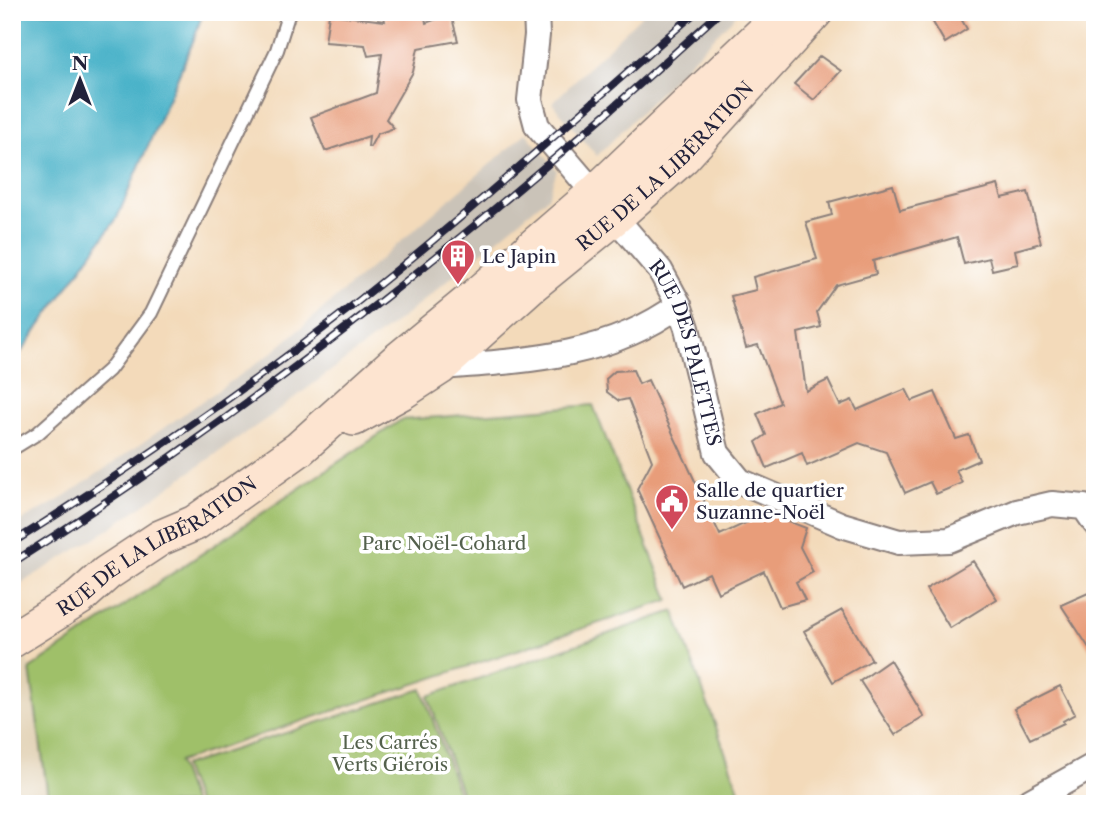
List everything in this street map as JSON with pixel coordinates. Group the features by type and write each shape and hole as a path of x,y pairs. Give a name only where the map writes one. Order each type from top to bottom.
{"main road":[{"name":"RUE DE LA LIBÉRATION","path":"12,640 79,598 107,573 160,538 195,523 299,449 403,391 440,367 529,288 785,12"},
{"name":"RUE DE LA LIBÉRATION","path":"299,449 397,360 498,278 604,206 683,157 815,12"}],"street":[{"name":"RUE DES PALETTES","path":"536,12 537,35 530,100 537,126 660,270 680,305 718,453 740,481 842,525 899,542 949,540 1017,512 1052,504 1084,507 1095,523"},
{"path":"440,367 523,361 586,349 641,330 680,305"},
{"path":"1025,804 1095,765"}],"lane":[{"path":"12,450 38,433 109,370 151,313 277,50 289,12"}],"shaded area":[{"path":"645,12 739,12 597,156 552,103"},
{"path":"526,133 557,170 548,197 407,314 269,417 106,531 12,589 12,526 61,499 272,353"},
{"path":"27,659 49,804 12,804 12,668"}],"green space":[{"name":"Parc Noël-Cohard","path":"593,405 669,600 178,762 193,804 49,804 30,669 401,420"},
{"path":"674,611 744,804 465,804 428,696"},
{"name":"Les Carrés Verts Giérois","path":"422,689 462,804 197,804 183,766"}],"water":[{"path":"12,12 203,12 117,218 12,365"}],"building":[{"path":"383,12 424,12 426,23 451,14 458,41 418,48 413,72 386,119 394,128 377,134 370,147 369,136 325,151 311,117 376,93 382,54 368,56 365,45 325,42 329,14 385,21"},
{"path":"927,12 957,12 967,29 945,43"},
{"path":"820,56 841,71 814,100 794,84"},
{"path":"893,185 900,210 998,185 1002,198 1028,192 1041,243 1015,250 1018,264 992,270 989,258 964,264 957,237 873,261 876,274 836,285 817,312 821,327 798,333 806,391 828,380 840,405 852,400 857,410 906,389 912,401 935,392 956,439 969,435 979,460 956,470 962,483 936,494 930,482 905,493 886,452 859,443 807,466 802,453 767,468 756,442 766,435 757,414 780,403 758,345 746,348 731,296 756,290 753,277 817,259 806,222 832,215 829,202"},
{"path":"633,370 639,384 648,380 720,535 767,513 806,528 800,547 813,572 796,582 805,600 780,607 764,571 718,593 709,573 682,586 637,489 652,461 628,399 619,401 607,392 606,379 615,371"},
{"path":"973,561 997,599 950,628 926,589"},
{"path":"1095,590 1095,657 1061,605"},
{"path":"842,610 872,660 833,682 804,631"},
{"path":"890,660 924,717 895,735 860,681"},
{"path":"1060,686 1075,714 1063,721 1064,723 1030,739 1014,709"}],"railway":[{"path":"12,543 197,421 355,304 503,181 696,12"},
{"path":"12,563 199,438 378,303 551,161 720,12"}],"place":[{"name":"Le Japin","path":"458,286"},
{"name":"Salle de quartier Suzanne-Noël","path":"672,531"}]}
